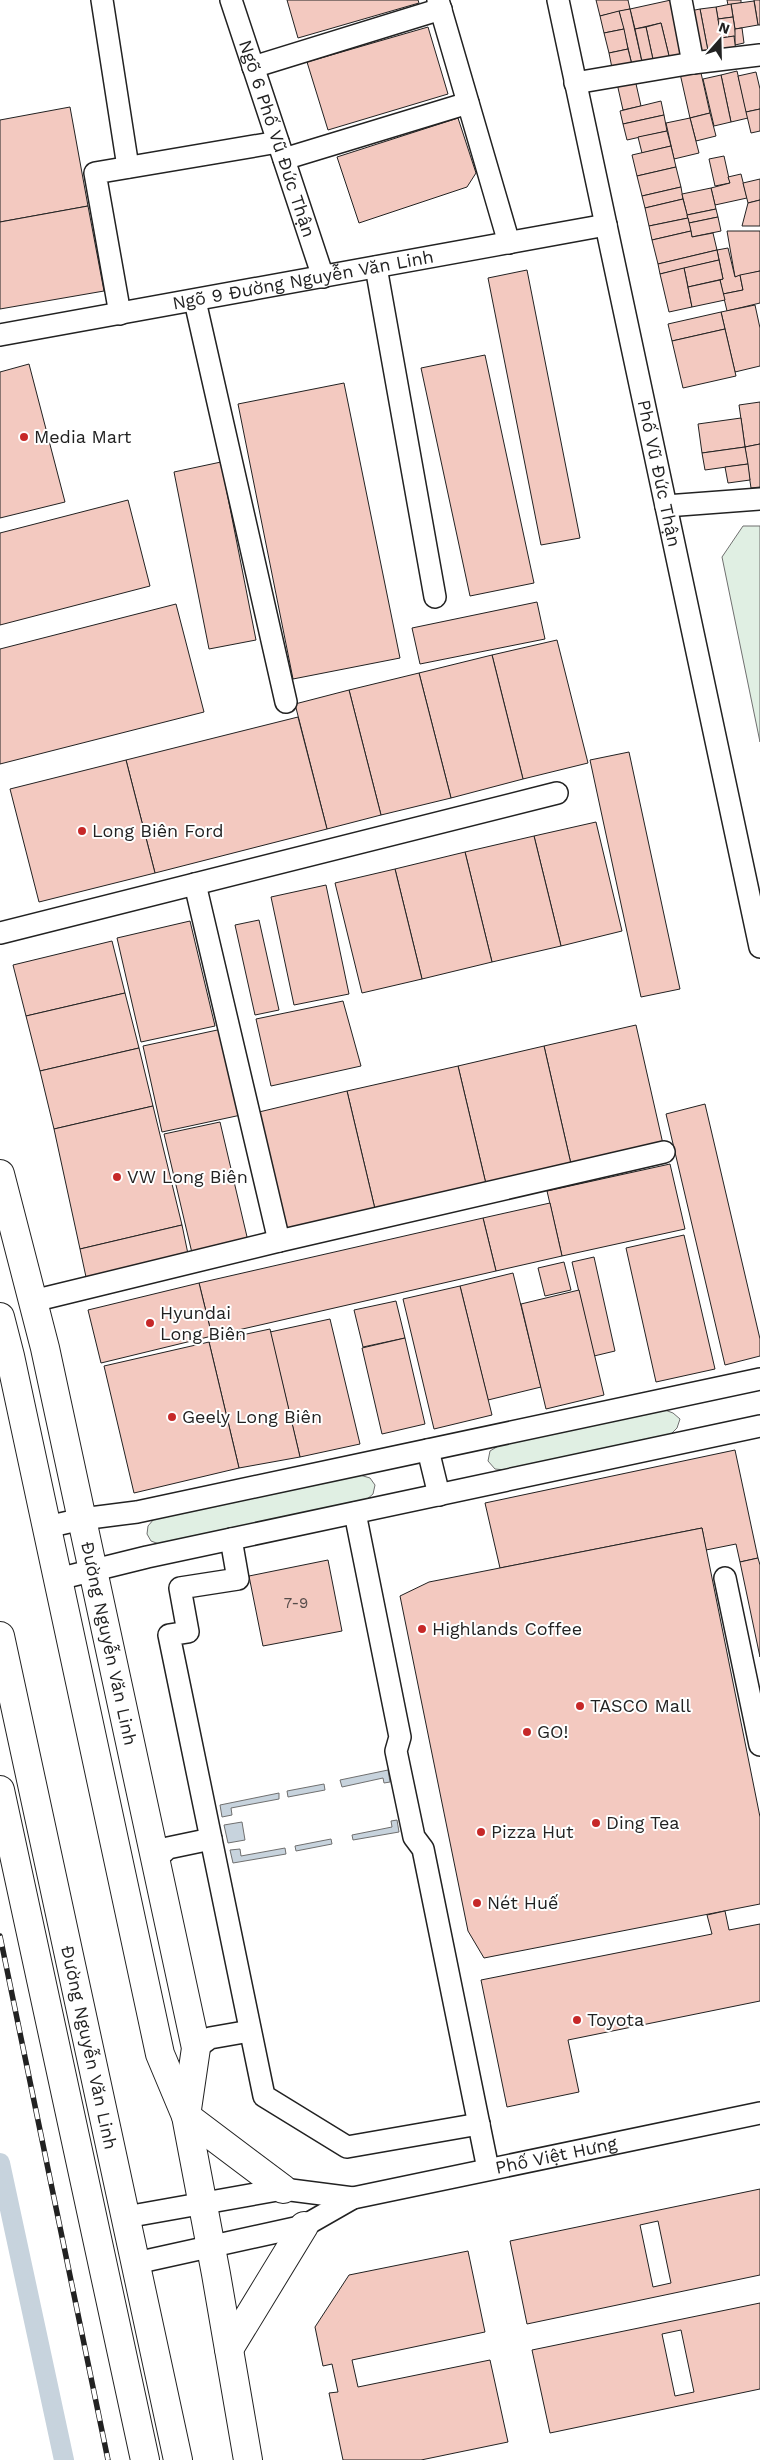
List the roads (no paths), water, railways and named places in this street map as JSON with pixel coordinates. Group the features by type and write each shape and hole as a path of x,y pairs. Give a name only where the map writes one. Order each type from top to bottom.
{"highway":[{"name":"Đường Nguyễn Văn Linh","path":"0,1174 33,1301 94,1572 196,2048 186,2116"},
{"name":"Đường Nguyễn Văn Linh","path":"0,1317 160,2054 186,2116 211,2246 248,2460"},
{"name":"Đường Nguyễn Văn Linh","path":"0,1636 178,2460"},
{"name":"Đường Nguyễn Văn Linh","path":"0,1790 145,2460"},
{"path":"16,1862 48,1858"},
{"path":"186,2116 283,2189"},
{"path":"229,2349 304,2226"}],"street":[{"path":"102,0 128,167"},
{"name":"Ngõ 6 Phố Vũ Đức Thận","path":"231,0 323,277"},
{"name":"Phố Vũ Đức Thận","path":"558,0 760,947"},
{"path":"681,0 693,63"},
{"path":"253,67 439,4 509,243"},
{"path":"575,83 693,63 760,56"},
{"path":"120,314 95,173 128,167 281,150 468,103"},
{"name":"Ngõ 9 Đường Nguyễn Văn Linh","path":"0,335 606,225"},
{"path":"376,267 435,597"},
{"path":"195,301 286,702"},
{"path":"666,506 760,499"},
{"path":"0,933 557,794"},
{"path":"194,884 280,1240"},
{"path":"33,1301 280,1240 664,1152"},
{"path":"47,1527 82,1519 137,1512 760,1378"},
{"path":"58,1579 94,1572 147,1557 760,1426"},
{"path":"428,1450 439,1495"},
{"path":"356,1513 400,1737 410,1747 428,1835 423,1849 488,2168"},
{"path":"230,1540 238,1579 180,1588 188,1632 169,1635 264,2096 347,2147 479,2124"},
{"path":"725,1578 760,1745"},
{"path":"156,1859 168,1848 211,1838"},
{"path":"196,2048 210,2038 250,2031"},
{"name":"Phố Việt Hưng","path":"136,2263 304,2226 353,2198 488,2168 760,2113"},
{"name":"Phố Việt Hưng","path":"126,2217 283,2189 353,2198"}],"waterway":[{"path":"0,2163 64,2460"}],"railway":[{"path":"0,1936 108,2460"}],"place":[{"name":"Media Mart","path":"24,437"},
{"name":"Long Biên Ford","path":"82,831"},
{"name":"VW Long Biên","path":"117,1177"},
{"name":"Hyundai Long Biên","path":"150,1323"},
{"name":"Geely Long Biên","path":"172,1417"},
{"name":"Highlands Coffee","path":"422,1629"},
{"name":"TASCO Mall","path":"580,1706"},
{"name":"GO!","path":"527,1732"},
{"name":"Ding Tea","path":"596,1823"},
{"name":"Pizza Hut","path":"481,1832"},
{"name":"Nét Huế","path":"477,1903"},
{"name":"Toyota","path":"577,2020"}]}
